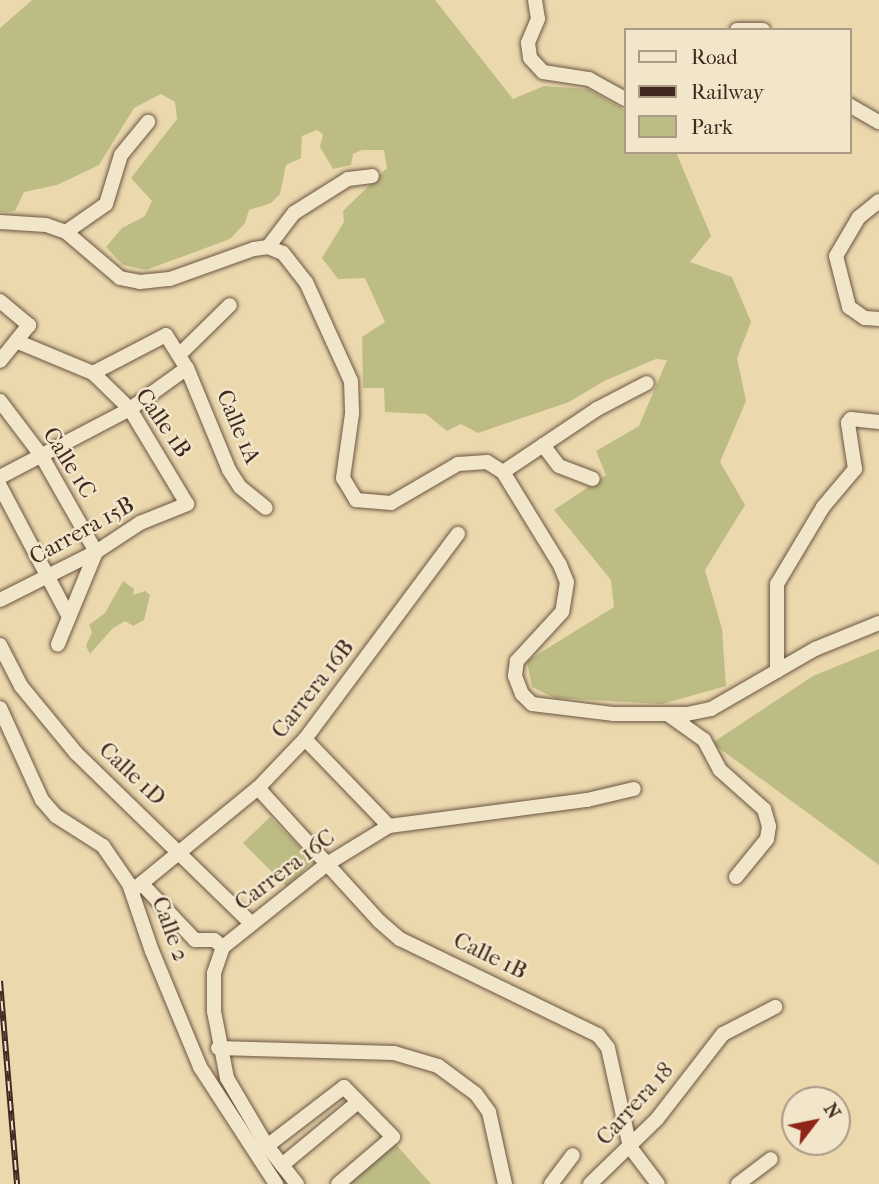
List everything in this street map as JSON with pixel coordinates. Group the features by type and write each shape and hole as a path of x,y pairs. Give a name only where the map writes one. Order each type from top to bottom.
{"street":[{"path":"535,0 538,19 528,43 530,58 543,72 589,79 624,98"},
{"path":"851,106 879,122"},
{"path":"66,232 106,204 121,155 148,122"},
{"path":"0,222 66,232 120,278 140,282 170,279 268,247 294,213 348,179 372,176"},
{"path":"879,201 859,217 836,256 849,307 864,318 879,320"},
{"path":"268,247 283,253 306,282 351,381 352,414 343,478 356,500 391,503 472,461 487,462 503,472 567,582 562,612 517,662 514,676 522,694 546,709 669,715 712,709 815,649 879,623"},
{"path":"0,301 29,325 0,361"},
{"path":"0,477 130,409 183,361 230,305"},
{"name":"Calle 1A","path":"93,373 166,335 183,361 229,470 240,487 266,508"},
{"name":"Calle 1B","path":"16,341 93,373 130,409 187,504"},
{"path":"503,472 542,445 646,383"},
{"name":"Calle 1C","path":"0,401 41,455 96,552"},
{"path":"777,671 777,584 823,507 855,469 848,423 851,419 879,422"},
{"path":"542,445 559,466 593,479"},
{"path":"0,486 68,615"},
{"name":"Carrera 15B","path":"0,600 96,552 140,523 187,504"},
{"name":"Carrera 16B","path":"138,888 258,788 306,739 458,534"},
{"path":"58,644 96,552"},
{"name":"Calle 1D","path":"0,645 15,673 76,753 181,850 251,923"},
{"path":"0,681 15,673"},
{"name":"Calle 2","path":"0,708 43,800 56,816 103,846 138,888 200,1067 276,1184"},
{"path":"669,715 704,740 720,770 764,809 769,826 767,839 736,877"},
{"path":"306,739 388,826"},
{"name":"Calle 1B","path":"258,788 400,939 598,1035 608,1048 630,1147 658,1184"},
{"name":"Carrera 16C","path":"223,947 327,864 388,826 587,800 634,789"},
{"path":"138,888 195,940 214,940 223,947 214,972 218,1048 226,1078 267,1146 297,1184"},
{"name":"Carrera 18","path":"590,1184 630,1147 723,1034 775,1007"},
{"path":"218,1048 394,1054 438,1066 476,1094 489,1112 505,1184"},
{"path":"267,1146 344,1087 393,1137 338,1184"},
{"path":"282,1165 358,1102"},
{"path":"551,1184 573,1155"},
{"path":"738,1184 771,1159"}],"green space":[{"path":"32,0 435,0 513,99 544,86 588,89 624,109 624,154 677,154 711,236 690,262 732,277 751,322 737,358 746,401 720,462 745,505 705,570 722,629 726,686 662,704 555,698 532,687 527,661 614,607 611,580 554,510 606,475 596,451 639,426 667,360 656,359 604,381 569,402 478,433 461,424 447,431 426,414 385,412 384,388 363,388 362,337 385,322 365,278 338,279 322,258 344,222 343,211 387,168 384,150 362,150 353,154 351,165 333,169 320,147 323,134 317,130 302,136 301,158 286,165 280,194 271,203 249,210 245,223 230,239 146,270 123,265 106,247 122,228 145,216 152,201 131,178 177,119 175,102 161,94 134,108 99,165 57,185 24,192 15,211 0,212 0,28"},
{"path":"123,581 134,589 133,595 145,591 150,595 144,620 133,626 125,621 113,628 90,654 86,646 92,632 89,625 105,613"},
{"path":"879,649 879,865 712,743 813,676"},
{"path":"270,817 313,861 287,887 243,843"},
{"path":"393,1141 431,1184 346,1184"}],"railway":[{"path":"0,981 17,1184"}]}
